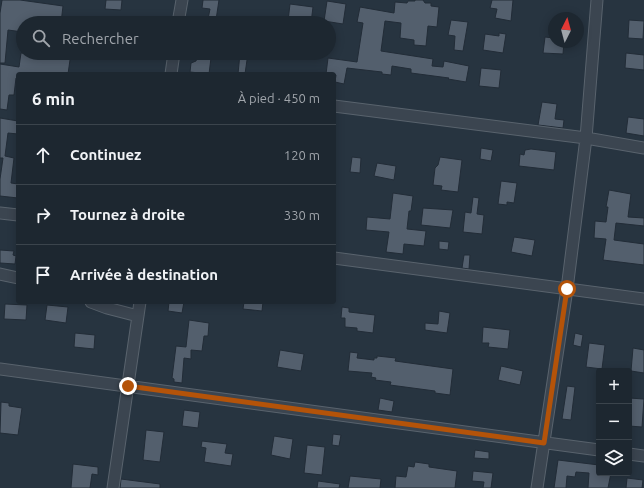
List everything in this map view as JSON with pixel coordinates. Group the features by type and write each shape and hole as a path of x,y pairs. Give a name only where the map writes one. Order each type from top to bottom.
{"street":[{"path":"179,16 182,0"},
{"path":"537,488 567,289 586,138 597,0"},
{"path":"171,72 173,60"},
{"path":"336,106 586,138 644,148"},
{"path":"0,213 16,215"},
{"path":"336,258 644,300"},
{"path":"0,274 16,278"},
{"path":"96,304 138,316"},
{"path":"113,488 140,304"},
{"path":"0,369 596,450"},
{"path":"632,454 644,456"}],"building":[{"path":"2,0 20,0 63,6 62,16 16,16 16,31 8,30 5,63 0,63 0,13"},
{"path":"106,0 122,0 121,10 105,9"},
{"path":"203,0 219,0 217,16 209,16 210,9 202,8"},
{"path":"423,0 425,3 431,3 431,6 439,7 437,27 428,26 426,46 414,45 414,40 400,38 401,23 385,21 381,51 433,59 432,66 443,67 444,61 469,66 466,82 448,79 449,78 411,73 411,69 392,66 391,75 382,74 382,72 347,68 344,84 336,82 336,72 326,72 328,60 336,59 357,62 363,23 357,22 360,7 394,13 395,2 407,3 408,1"},
{"path":"492,0 513,0 511,21 495,18 497,9 490,8"},
{"path":"327,1 346,4 343,24 336,23 336,16 325,16"},
{"path":"290,4 313,7 312,16 289,16"},
{"path":"451,20 468,22 463,51 454,50 455,36 448,35"},
{"path":"629,20 644,21 643,39 628,38"},
{"path":"499,33 506,34 503,53 483,50 485,34 499,36"},
{"path":"545,37 548,37 548,48 564,48 563,54 543,53"},
{"path":"626,53 644,55 644,70 625,68"},
{"path":"20,60 70,60 68,72 16,72 14,95 9,95 7,110 0,109 0,64 19,67"},
{"path":"211,60 209,72 190,72 191,63 196,61"},
{"path":"239,60 247,60 245,72 238,72"},
{"path":"481,68 501,70 499,88 479,86"},
{"path":"542,102 557,104 555,119 564,120 563,128 538,125"},
{"path":"628,117 644,119 644,136 626,133"},
{"path":"0,118 16,121 16,134 8,133 5,156 14,158 11,183 16,184 16,198 0,196 0,179 3,158 0,158"},
{"path":"481,148 493,150 491,161 480,159"},
{"path":"531,149 556,152 554,170 519,166 520,154 524,155 525,150"},
{"path":"352,157 361,158 360,173 350,172"},
{"path":"440,157 462,160 458,192 441,190 442,186 433,185 435,168 438,165"},
{"path":"377,163 396,166 394,180 374,176"},
{"path":"501,181 517,183 514,203 507,202 507,205 498,204"},
{"path":"609,190 631,194 628,217 644,218 644,226 616,223 614,240 644,244 644,265 603,260 606,239 594,238 595,221 606,222 608,207 606,207"},
{"path":"393,193 413,196 411,211 409,211 407,229 426,231 424,246 404,244 403,254 386,252 389,232 366,230 367,217 390,219"},
{"path":"473,197 479,198 477,214 484,215 482,234 463,232 465,212 471,213"},
{"path":"423,208 453,210 450,228 421,225"},
{"path":"514,237 535,240 532,256 511,252"},
{"path":"439,241 449,242 448,250 439,249"},
{"path":"0,250 14,251 13,255 16,256 15,264 0,263"},
{"path":"464,255 470,255 469,269 462,268"},
{"path":"5,304 27,305 26,320 4,319"},
{"path":"169,304 184,304 182,313 168,311"},
{"path":"244,304 263,304 262,311 243,309"},
{"path":"47,305 68,307 66,323 45,320"},
{"path":"342,307 349,308 349,312 375,315 373,333 357,331 357,328 345,327 345,318 341,318"},
{"path":"439,311 450,313 447,333 425,330 425,323 438,324"},
{"path":"189,320 209,323 208,336 204,336 202,351 191,350 191,359 184,358 182,383 174,382 174,379 172,378 176,346 186,347"},
{"path":"483,327 510,330 508,349 488,347 489,343 482,343"},
{"path":"75,333 95,335 94,349 74,347"},
{"path":"575,333 583,335 581,347 573,345"},
{"path":"589,343 605,345 602,368 586,367"},
{"path":"633,348 644,350 644,373 632,371"},
{"path":"280,350 304,354 301,371 277,367"},
{"path":"350,352 358,353 357,358 374,360 377,356 396,358 395,361 453,369 450,395 435,393 435,391 390,385 391,382 375,380 376,378 371,377 372,373 348,371"},
{"path":"501,366 523,371 520,385 498,380"},
{"path":"567,386 575,387 571,420 562,419"},
{"path":"380,398 394,401 392,412 378,410"},
{"path":"632,398 644,399 642,427 632,426"},
{"path":"1,402 9,403 9,406 22,408 18,435 0,433"},
{"path":"184,410 200,412 198,428 182,426"},
{"path":"146,430 164,432 160,462 143,460"},
{"path":"333,434 341,435 339,446 332,445"},
{"path":"274,436 293,439 290,459 271,455"},
{"path":"202,441 227,444 225,453 233,454 231,466 204,462 206,448 201,447"},
{"path":"307,445 325,447 322,475 304,473"},
{"path":"475,450 489,452 489,459 474,458"},
{"path":"558,460 596,465 596,476 610,476 608,488 588,488 589,473 576,472 575,477 567,476 566,488 554,488"},
{"path":"415,462 429,464 429,467 457,471 455,488 395,488 396,476 406,477 408,466 414,467"},
{"path":"73,464 98,467 98,475 92,474 90,488 71,488"},
{"path":"473,471 493,473 491,488 483,488 484,482 472,481"},
{"path":"350,476 381,479 380,488 348,488"},
{"path":"627,478 643,480 642,488 626,488"},
{"path":"121,479 160,484 160,488 120,488"},
{"path":"318,481 340,484 339,488 317,488"}],"route":[{"path":"128,386 544,443 567,289"}]}
